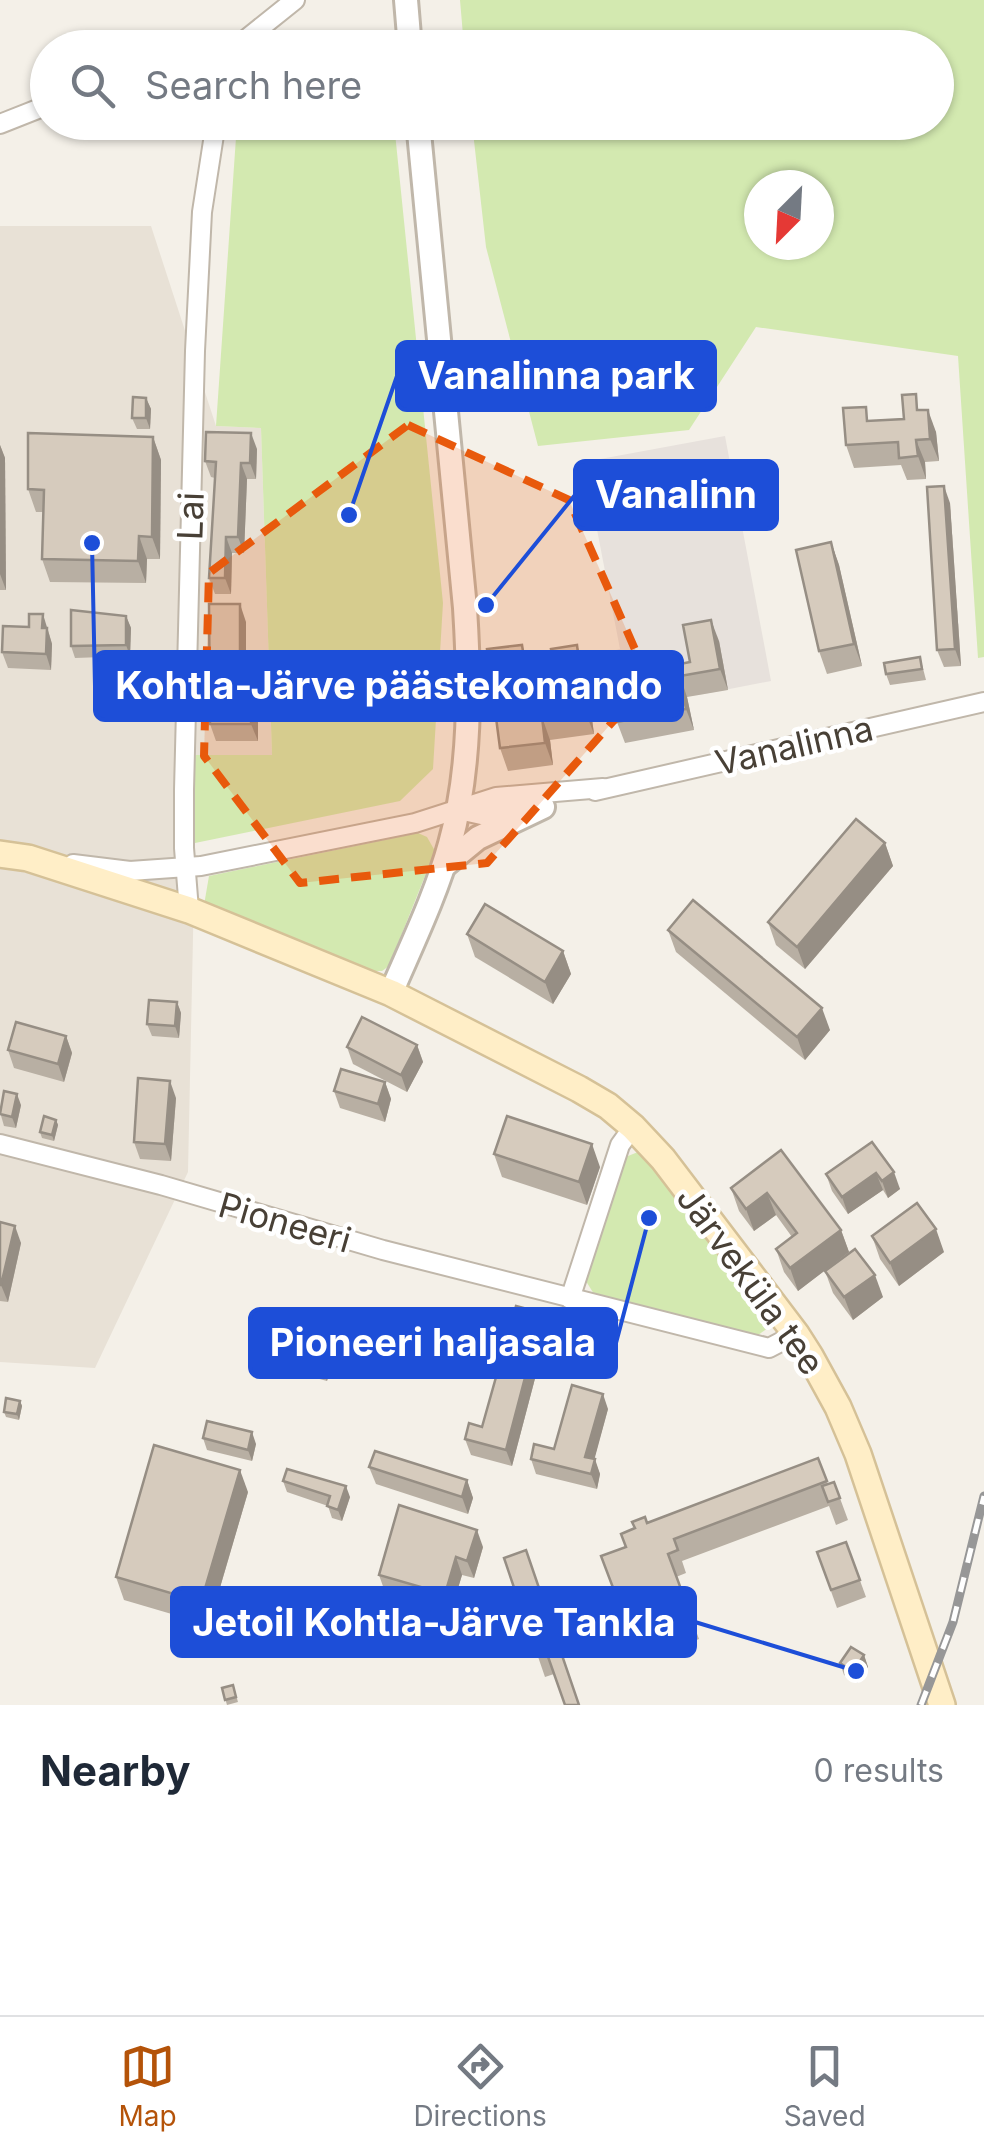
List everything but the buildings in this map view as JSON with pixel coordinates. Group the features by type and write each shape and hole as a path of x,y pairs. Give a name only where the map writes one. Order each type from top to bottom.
{"main road":[{"name":"Järveküla tee","path":"0,854 28,858 190,910 391,993 579,1089 633,1127 700,1206 796,1334 838,1408 858,1454 942,1705"}],"street":[{"path":"258,30 296,0"},
{"path":"406,0 408,30"},
{"path":"0,124 30,113"},
{"name":"Lai","path":"190,910 186,867 187,637 195,352 202,212 213,140"},
{"path":"391,993 442,867 458,810 468,713 466,608 420,140"},
{"name":"Vanalinna","path":"458,810 486,816 542,807 603,788 984,702"},
{"name":"Vanalinna","path":"458,810 496,797 603,788"},
{"path":"442,867 478,838 542,807"},
{"name":"Järveküla tee","path":"28,858 130,871 186,867 378,831 458,810"},
{"path":"570,1299 620,1145 633,1127"},
{"name":"Pioneeri","path":"0,1144 570,1299 769,1348 796,1334"}],"highlighted area":[{"path":"408,425 569,500 649,681 487,863 300,883 204,756 209,573"}],"shaded area":[{"path":"0,226 151,226 216,426 261,428 272,756 192,756 195,843 188,1172 95,1368 0,1362"},
{"path":"725,436 771,681 699,695 616,699 608,652 620,649 584,462"}],"green space":[{"path":"460,0 984,0 984,657 978,658 958,356 756,327 689,430 538,446 486,247 474,140 954,140 954,30 463,30"},
{"path":"236,140 396,140 443,603 433,769 400,801 195,843 192,755 272,755 261,428 216,426"},
{"path":"418,833 427,837 435,851 389,966 382,971 371,971 204,905 209,876"},
{"path":"643,1150 775,1323 754,1338 594,1294 584,1278 623,1158"}],"railway":[{"path":"921,1705 953,1622 984,1496"}],"place":[{"name":"Vanalinna park","path":"349,515"},
{"name":"Kohtla-Järve päästekomando","path":"92,543"},
{"name":"Vanalinn","path":"486,605"},
{"name":"Pioneeri haljasala","path":"649,1218"},
{"name":"Jetoil Kohtla-Järve Tankla","path":"856,1671"}]}
